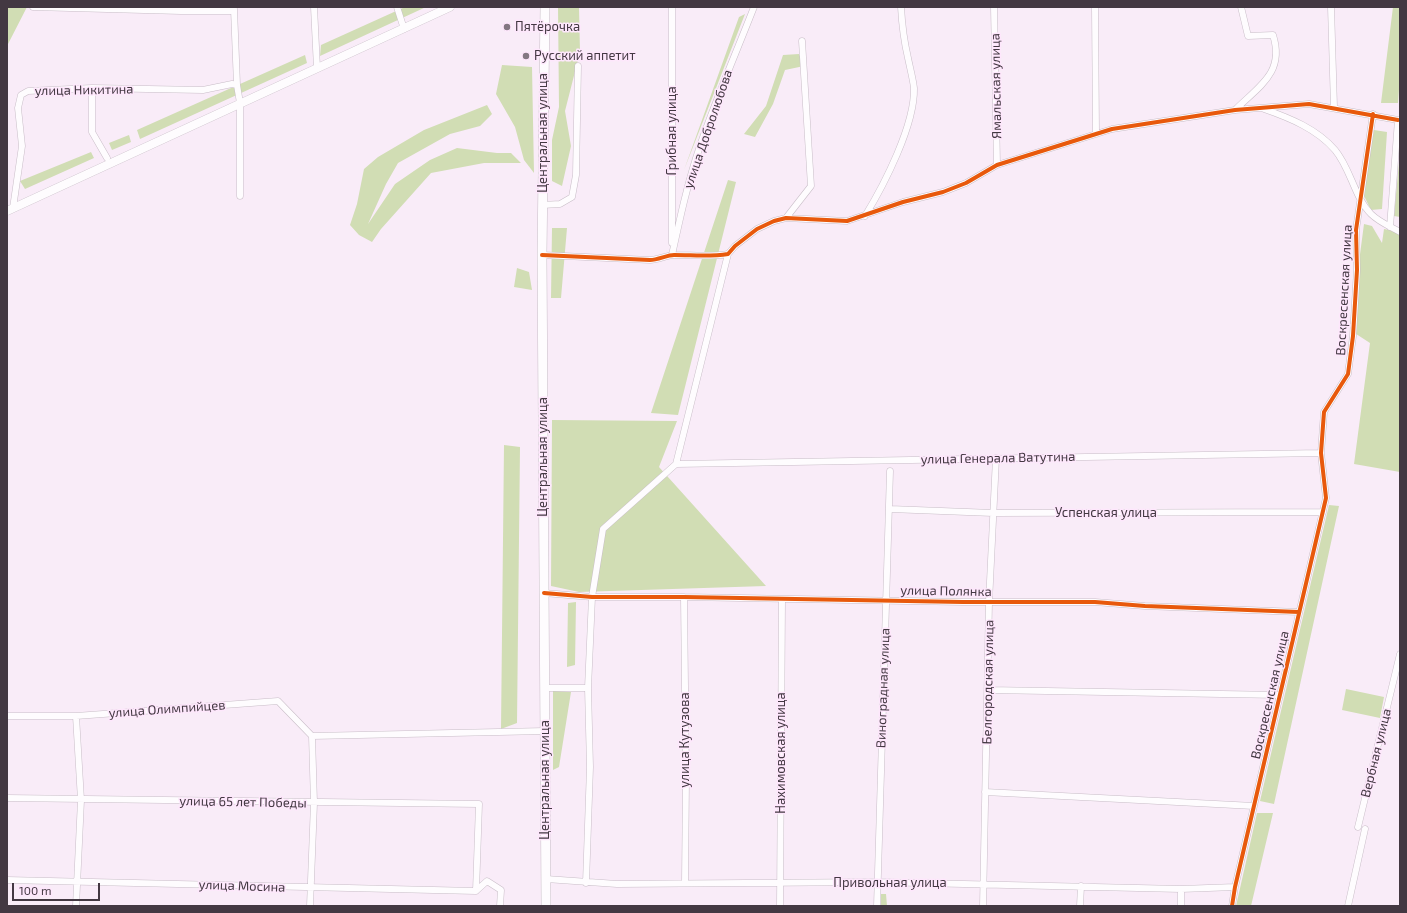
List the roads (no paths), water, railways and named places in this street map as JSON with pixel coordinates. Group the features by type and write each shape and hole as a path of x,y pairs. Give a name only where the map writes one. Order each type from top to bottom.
{"main road":[{"name":"Центральная улица","path":"545,7 542,255 546,906"}],"street":[{"path":"33,7 180,11 234,9 237,85 240,103 240,196"},
{"path":"314,7 317,68"},
{"path":"397,7 404,29"},
{"path":"10,209 450,7"},
{"name":"Грибная улица","path":"672,7 672,255"},
{"name":"улица Добролюбова","path":"672,255 684,200 700,146 754,7"},
{"path":"865,216 881,189 904,132 912,106 914,88 903,32 901,7"},
{"name":"Ямальская улица","path":"994,7 997,165"},
{"path":"1094,7 1096,134"},
{"path":"1235,110 1265,82 1274,69 1277,49 1273,35 1248,36 1241,7"},
{"path":"1331,7 1334,107"},
{"path":"786,218 811,186 802,41"},
{"path":"542,205 560,204 572,197 576,174 578,66"},
{"name":"улица Никитина","path":"10,209 22,146 18,108 21,95 28,91 92,88 203,90 232,84 237,85"},
{"path":"92,88 92,132 107,158"},
{"path":"586,883 590,767 588,688 592,597 603,529 676,464 728,254 735,246 757,229 774,221 786,218 840,221 865,216 903,202 943,192 966,183 997,165 1112,129 1235,110 1309,104 1334,107 1399,120 1390,226"},
{"path":"1261,108 1294,119 1316,134 1335,150 1351,175 1360,198 1372,215 1400,232"},
{"name":"Воскресенская улица","path":"1232,906 1235,887 1326,498 1321,453 1324,412 1348,374 1353,336 1357,270 1356,230 1373,114"},
{"path":"542,255 660,260 672,255 710,256 728,254"},
{"name":"улица Генерала Ватутина","path":"676,464 1321,453"},
{"name":"Белгородская улица","path":"983,906 989,602 996,458"},
{"name":"Виноградная улица","path":"877,906 890,471"},
{"name":"Успенская улица","path":"890,508 993,513 1323,512"},
{"name":"улица Полянка","path":"544,593 592,597 1095,602 1145,606 1299,612"},
{"name":"улица Кутузова","path":"684,597 686,778 685,883"},
{"name":"Нахимовская улица","path":"780,906 782,599"},
{"name":"Вербная улица","path":"1348,906 1362,828 1400,654"},
{"path":"544,688 588,688"},
{"path":"988,690 1280,695"},
{"name":"улица Олимпийцев","path":"7,716 76,716 278,701 312,736"},
{"path":"76,716 81,800 76,906"},
{"path":"310,906 314,803 312,736 545,731"},
{"path":"985,792 1254,806"},
{"name":"улица 65 лет Победы","path":"7,798 479,804 476,892"},
{"name":"Привольная улица","path":"546,879 586,883 877,882 983,883 1181,889 1235,887"},
{"name":"улица Мосина","path":"7,880 476,892"},
{"path":"476,892 487,881 501,890 500,906"},
{"path":"1080,906 1081,886"},
{"path":"1181,889 1181,906"}],"place":[{"name":"Пятёрочка","path":"507,27"},
{"name":"Русский аппетит","path":"526,56"}]}
